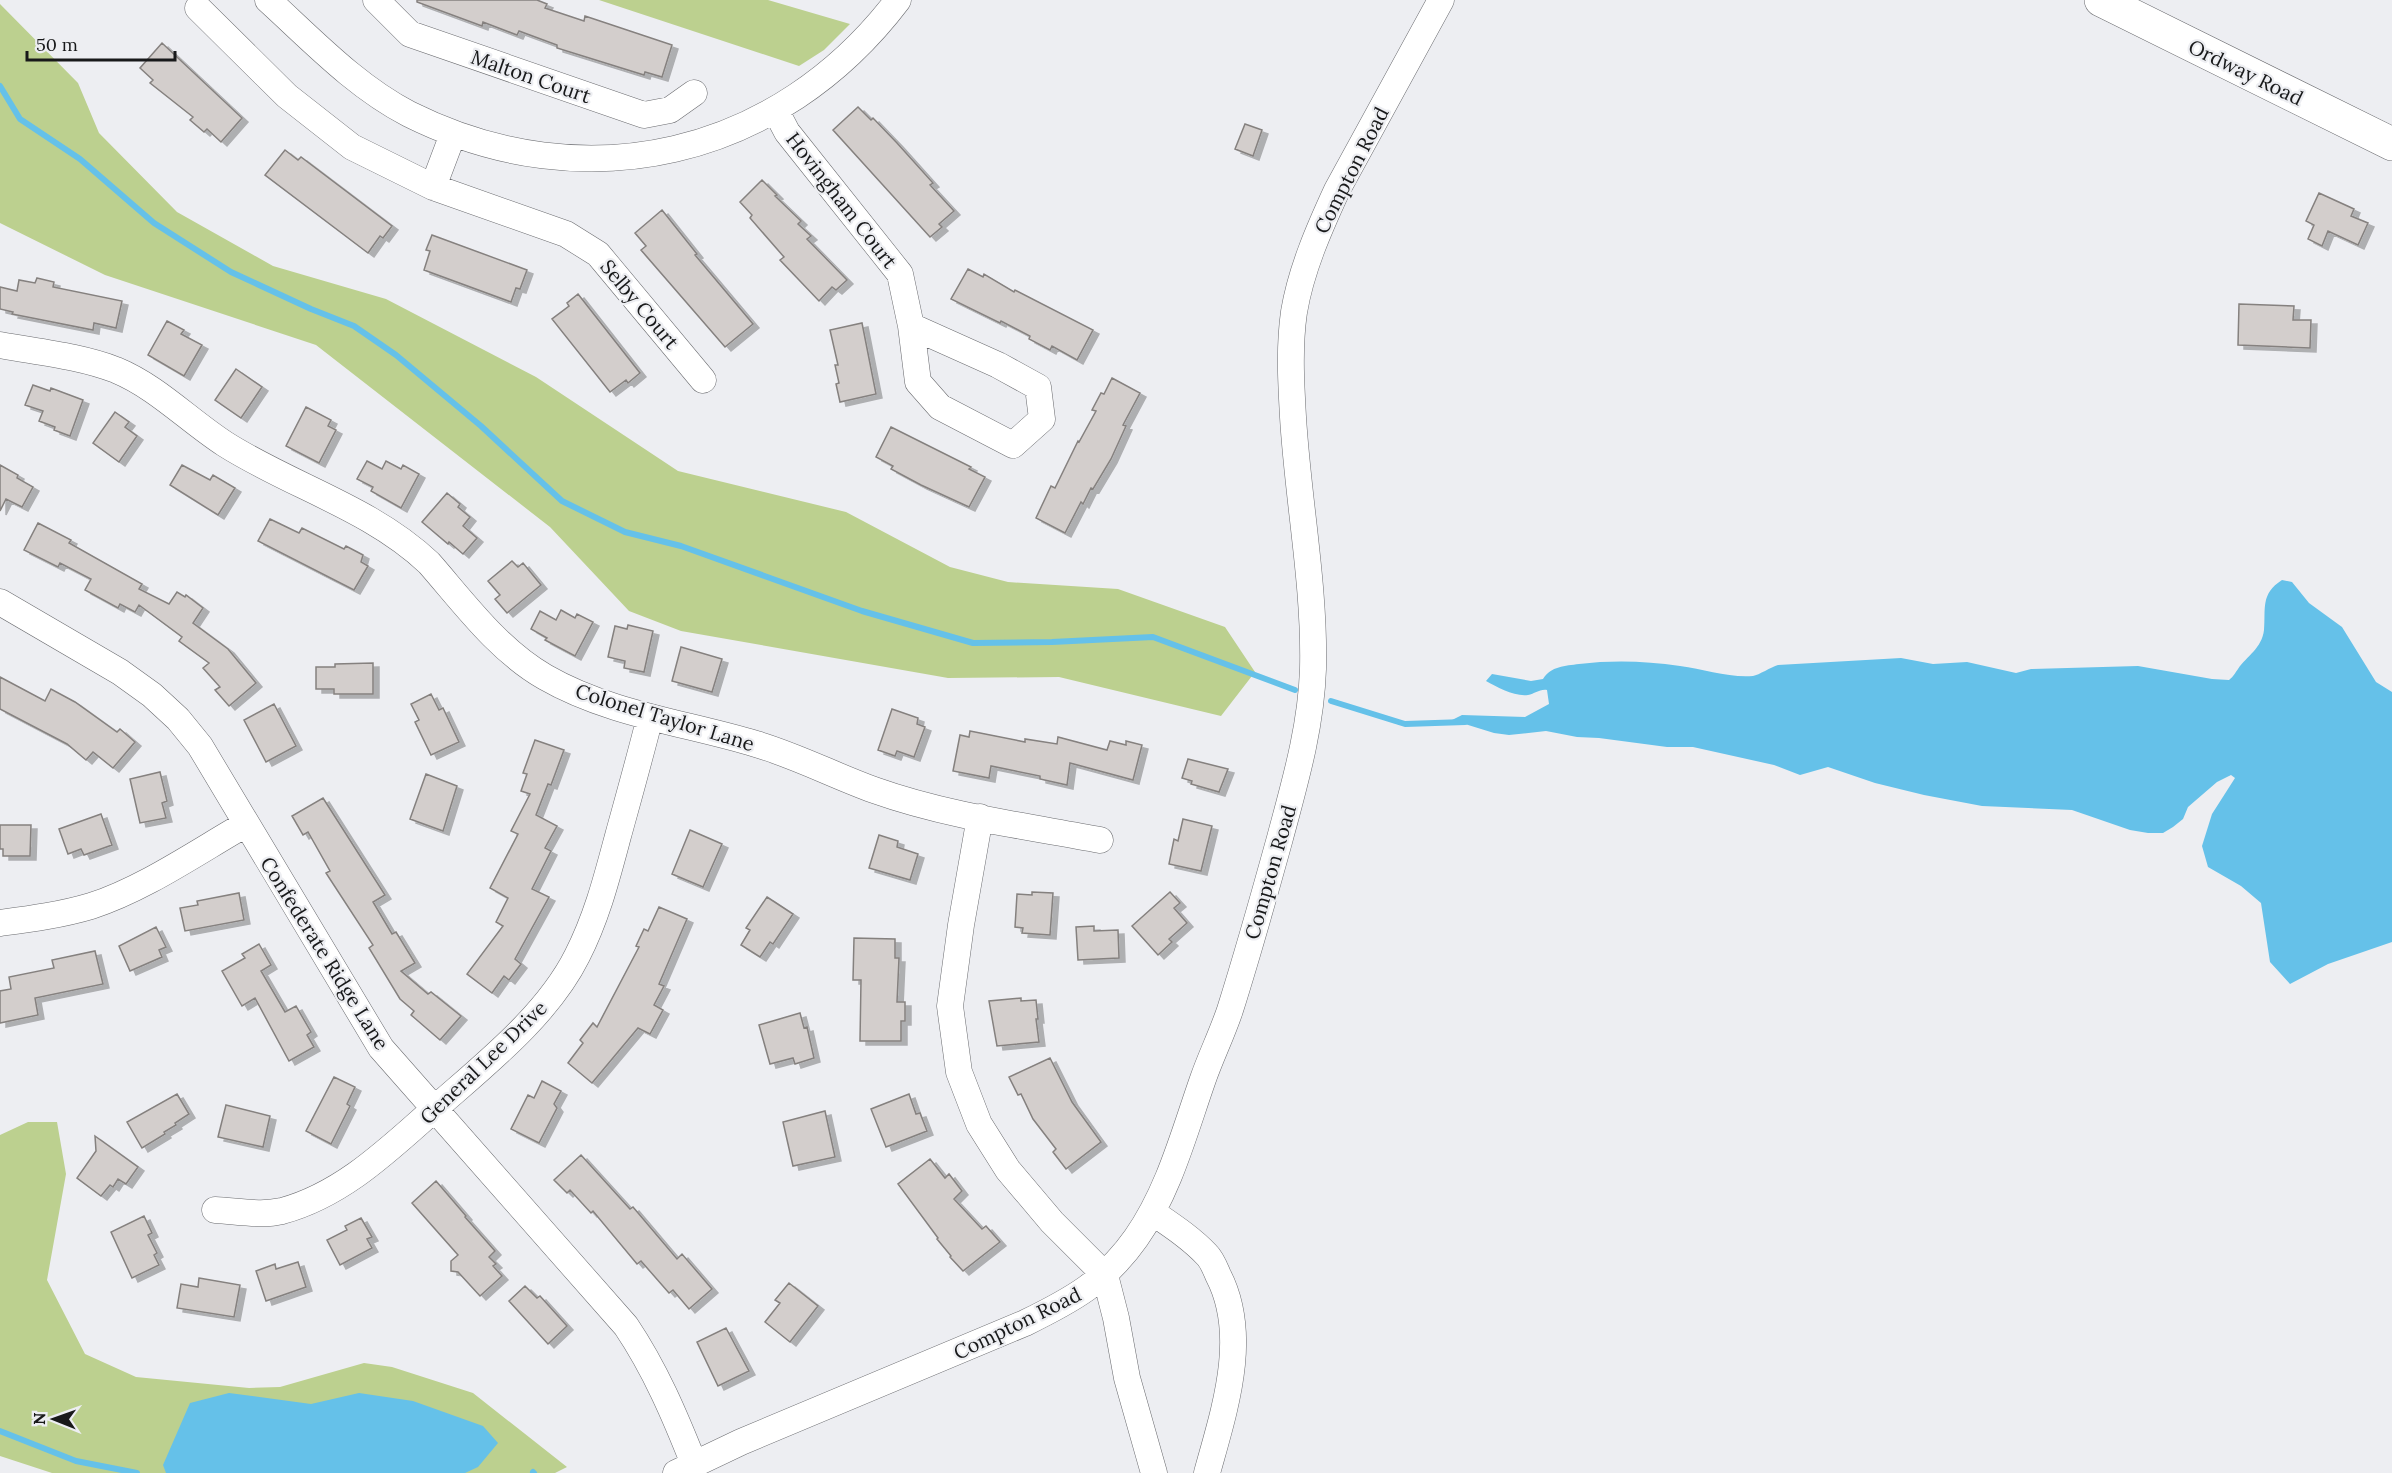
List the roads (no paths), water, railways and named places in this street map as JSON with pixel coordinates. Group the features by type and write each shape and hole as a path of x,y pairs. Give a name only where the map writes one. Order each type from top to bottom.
{"main road":[{"name":"Ordway Road","path":"2101,0 2392,144"}],"street":[{"path":"268,0 362,84 407,113 453,134 508,150 583,159 612,159 661,152 689,145 776,111 807,90 849,56 898,0"},
{"name":"Malton Court","path":"376,0 410,34 644,115 670,110 694,93"},
{"name":"Compton Road","path":"685,1468 1070,1302 1105,1275 1135,1239 1152,1212 1185,1136 1203,1079 1232,1004 1294,787 1310,716 1313,664 1310,592 1290,370 1291,338 1300,286 1322,221 1337,190 1441,0"},
{"name":"Selby Court","path":"198,8 287,96 352,147 433,187 566,234 598,254 703,380"},
{"name":"Hovingham Court","path":"776,111 787,132 900,274 911,326 918,382 940,407 1013,445 1042,419 1038,387 998,365 911,326"},
{"path":"433,187 453,134"},
{"name":"Colonel Taylor Lane","path":"0,345 94,363 141,383 227,445 378,524 398,537 429,563 512,653 544,676 588,697 650,717 758,745 875,790 941,809 1100,840"},
{"name":"Confederate Ridge Lane","path":"0,602 120,672 152,695 178,719 201,746 381,1048 626,1326 641,1348 676,1418 685,1468"},
{"name":"General Lee Drive","path":"215,1210 267,1214 284,1210 315,1198 363,1170 400,1141 537,1013 556,990 576,959 600,903 650,717"},
{"path":"980,817 961,925 950,1006 959,1072 979,1124 1008,1170 1052,1222 1105,1275 1127,1378 1154,1473"},
{"path":"0,923 40,918 90,906 122,894 246,824"},
{"path":"1152,1212 1208,1256 1226,1290 1232,1321 1228,1399 1207,1473"}],"water":[{"path":"2282,580 2292,582 2309,603 2342,627 2376,682 2392,692 2392,942 2328,964 2290,984 2270,962 2261,903 2241,886 2208,867 2202,846 2212,814 2235,778 2231,775 2217,782 2188,807 2183,819 2173,827 2163,833 2148,833 2130,830 2072,810 1982,806 1924,795 1875,783 1828,767 1800,775 1774,765 1693,747 1667,747 1577,737 1546,731 1509,735 1494,733 1452,720 1462,715 1525,717 1549,704 1547,690 1528,695 1512,693 1486,681 1492,674 1531,681 1543,679 1550,671 1559,667 1604,662 1655,663 1726,675 1753,676 1778,665 1901,658 1933,664 1967,662 2016,673 2031,669 2138,666 2229,680 2260,642 2264,630 2267,596"},
{"path":"229,1393 311,1404 359,1393 413,1401 483,1426 498,1443 478,1467 465,1473 166,1473 163,1465 190,1403"}],"waterway":[{"path":"0,86 20,119 80,159 154,223 231,272 354,326 396,355 481,426 562,501 625,532 681,546 862,611 973,643 1153,637 1295,690"},
{"path":"1331,701 1405,724 1465,722"},
{"path":"0,1431 76,1461 137,1473"}]}
